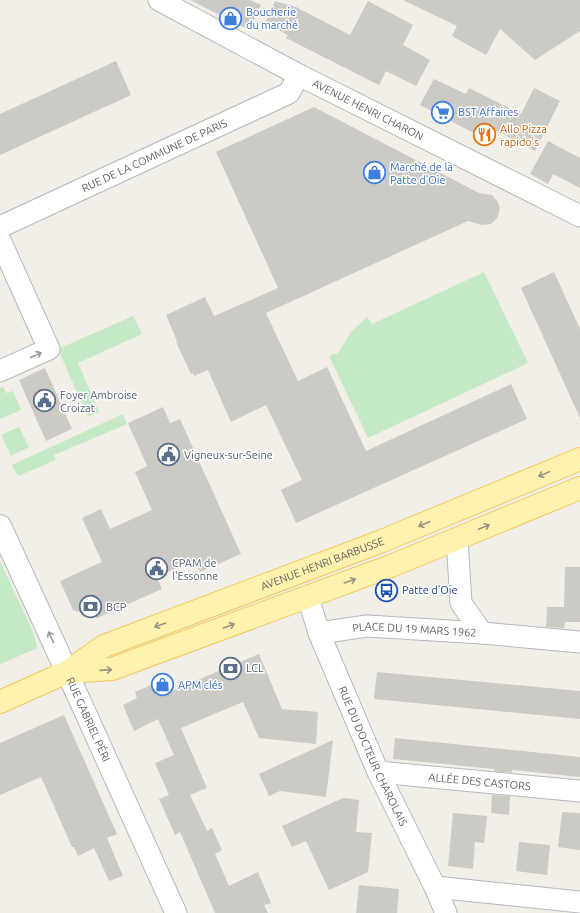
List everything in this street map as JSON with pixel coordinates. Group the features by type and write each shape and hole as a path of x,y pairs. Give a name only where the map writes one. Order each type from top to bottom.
{"main road":[{"name":"AVENUE HENRI BARBUSSE","path":"0,702 67,672 104,646 375,544 580,459"},
{"name":"AVENUE HENRI BARBUSSE","path":"67,672 112,669 391,566 580,488"}],"street":[{"name":"AVENUE HENRI CHARON","path":"159,0 299,74 580,216"},
{"name":"RUE DE LA COMMUNE DE PARIS","path":"0,227 289,93 299,74"},
{"path":"0,240 49,349 0,371"},
{"name":"RUE GABRIEL PÉRI","path":"0,526 176,913"},
{"name":"PLACE DU 19 MARS 1962","path":"457,538 461,603 482,633"},
{"name":"RUE DU DOCTEUR CHAROLAIS","path":"308,597 319,633 378,772 435,886 446,913"},
{"name":"PLACE DU 19 MARS 1962","path":"319,633 367,626 482,633"},
{"path":"482,633 580,642"},
{"name":"ALLÉE DES CASTORS","path":"378,772 580,791"},
{"path":"435,886 580,902"}],"green space":[{"path":"484,272 528,363 368,438 329,356 338,353 351,332 367,317 372,324"},
{"path":"133,316 142,334 78,363 99,412 88,417 58,349"},
{"path":"3,387 6,393 13,391 21,410 0,419 0,388"},
{"path":"123,414 127,424 54,455 56,460 18,476 12,465"},
{"path":"19,427 29,447 11,456 1,435"},
{"path":"0,561 34,634 37,648 1,664 0,663"}],"building":[{"path":"190,0 250,0 261,5 249,30"},
{"path":"403,0 580,0 580,31 535,60 500,29 486,55 452,36 457,26"},
{"path":"275,1 296,7 350,35 368,1 413,25 403,45 430,60 416,86 386,71 379,85 286,38 288,35 265,23"},
{"path":"116,61 131,95 0,155 0,114"},
{"path":"434,79 466,94 469,88 521,114 534,88 560,101 535,151 497,131 491,142 420,105"},
{"path":"314,107 479,193 492,195 498,202 500,209 497,218 491,224 482,225 468,221 266,313 298,381 327,367 366,451 511,384 527,419 296,523 281,490 302,480 266,405 231,422 208,370 194,376 193,373 191,374 176,342 177,341 166,315 205,297 214,316 278,288 216,152"},
{"path":"548,141 580,158 580,188 553,174 548,184 530,174"},
{"path":"554,272 580,329 580,418 521,288"},
{"path":"45,368 72,429 46,441 19,380"},
{"path":"163,407 170,423 180,419 241,554 200,572 194,560 157,577 162,589 97,618 73,610 60,581 102,562 82,518 101,509 110,529 152,510 135,472 147,466 128,423"},
{"path":"565,567 580,567 580,622 565,622 564,628 546,627 547,607 564,607"},
{"path":"259,654 282,709 318,712 316,744 259,738 243,702 181,728 207,788 190,795 207,831 212,828 222,850 215,854 229,886 258,872 271,903 264,905 268,913 215,913 180,832 175,835 159,799 169,795 155,763 174,755 158,719 134,731 123,705 137,698 135,692 162,680 167,693"},
{"path":"377,672 580,691 580,719 374,699"},
{"path":"64,715 117,834 107,838 123,876 109,881 94,848 78,856 74,847 72,847 41,777 0,795 0,743"},
{"path":"395,738 580,757 580,777 512,770 512,773 494,771 494,769 393,759"},
{"path":"333,740 326,797 280,791 269,796 259,774"},
{"path":"492,795 510,796 509,815 491,813"},
{"path":"343,798 359,800 356,832 372,833 368,872 329,890 306,841 292,847 282,826"},
{"path":"562,812 580,813 580,850 558,847"},
{"path":"453,813 487,816 484,843 475,842 473,869 448,866"},
{"path":"519,842 550,845 547,875 516,871"},
{"path":"359,885 399,889 397,913 356,913"}],"place":[{"name":"Boucherie du marché","path":"230,18"},
{"name":"BST Affaires","path":"443,112"},
{"name":"Allo Pizza rapido's","path":"485,135"},
{"name":"Marché de la Patte d'Oie","path":"374,173"},
{"name":"Foyer Ambroise Croizat","path":"45,401"},
{"name":"Vigneux-sur-Seine","path":"169,455"},
{"name":"CPAM de l'Essonne","path":"157,569"},
{"name":"Patte d'Oie","path":"387,590"},
{"name":"BCP","path":"91,607"},
{"name":"LCL","path":"231,668"},
{"name":"APM clés","path":"162,685"}]}
